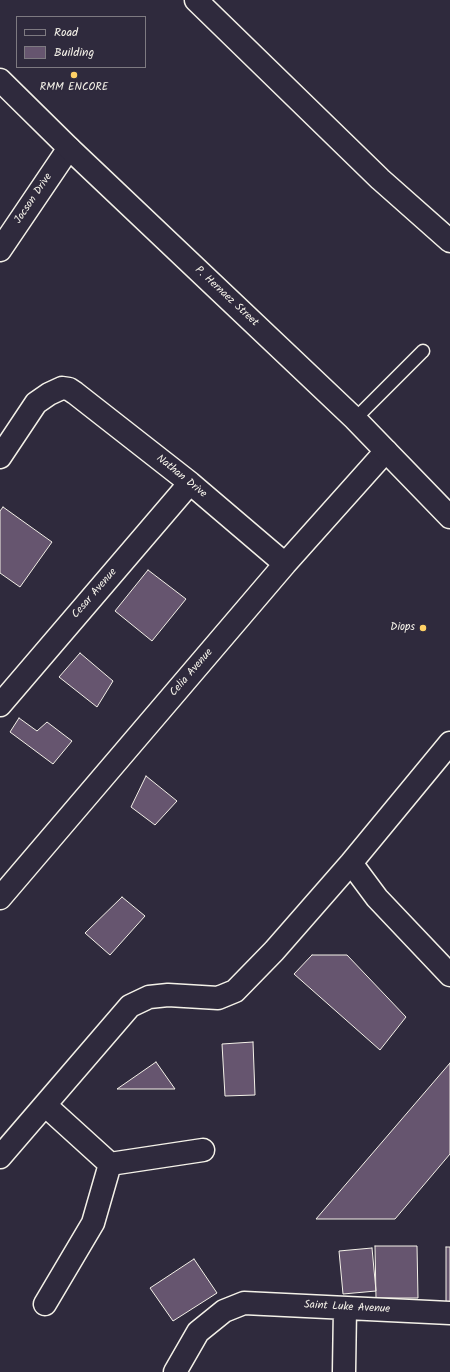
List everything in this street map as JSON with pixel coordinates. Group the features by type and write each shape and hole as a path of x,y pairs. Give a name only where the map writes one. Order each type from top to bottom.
{"street":[{"path":"196,0 380,179 450,241"},
{"name":"P. Hernaez Street","path":"0,80 69,148 355,420 450,517"},
{"name":"Jocson Drive","path":"0,250 69,148"},
{"name":"Nathan Drive","path":"0,457 36,403 49,394 62,388 69,389 190,483 285,564"},
{"name":"Celia Avenue","path":"0,898 285,564 386,451"},
{"name":"Cesar Avenue","path":"0,705 190,483"},
{"path":"0,1157 130,1006 149,997 168,995 218,998 235,991 274,951 351,864 450,743"},
{"path":"351,864 377,898 450,975"},
{"path":"45,1105 110,1164"},
{"path":"110,1164 203,1150"},
{"path":"45,1304 93,1223 110,1164"},
{"name":"Saint Luke Avenue","path":"175,1372 198,1332 224,1311 244,1303 450,1313"},
{"path":"344,1372 345,1308"}],"lane":[{"path":"355,420 423,351"}],"building":[{"path":"3,507 52,542 20,587 0,573 0,511"},
{"path":"148,570 186,599 152,641 115,611"},
{"path":"80,653 113,681 97,707 59,677"},
{"path":"19,718 37,731 47,722 72,741 53,764 10,732"},
{"path":"146,776 177,801 155,825 131,807"},
{"path":"122,897 145,916 110,955 85,933"},
{"path":"312,955 347,955 406,1017 380,1050 294,974"},
{"path":"253,1042 255,1095 225,1096 222,1044"},
{"path":"156,1062 175,1089 117,1089"},
{"path":"450,1063 450,1154 395,1219 316,1219"},
{"path":"375,1246 417,1246 418,1298 376,1298"},
{"path":"446,1247 450,1247 450,1302 446,1302"},
{"path":"372,1248 376,1291 343,1294 339,1251"},
{"path":"194,1259 217,1293 173,1321 150,1288"}],"place":[{"name":"RMM ENCORE","path":"74,75"},
{"name":"Diops","path":"423,628"}]}
